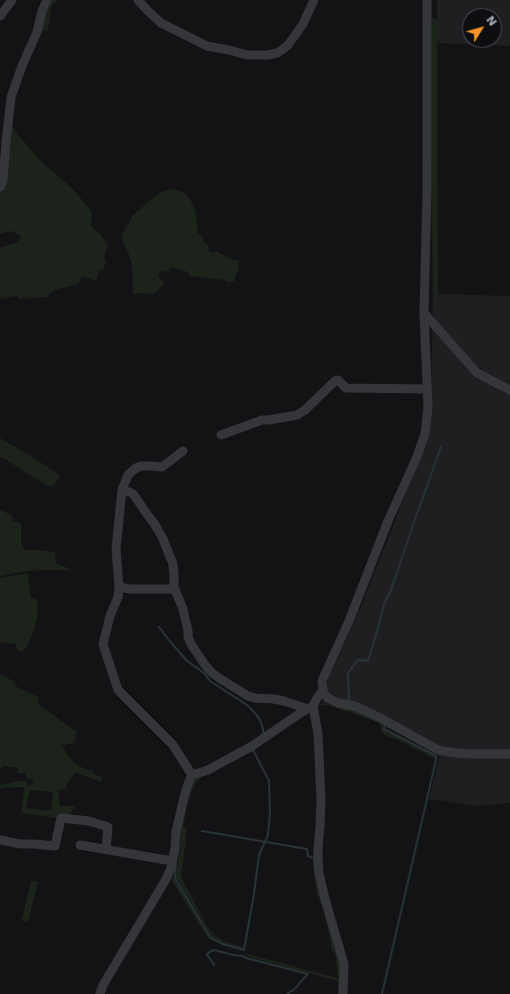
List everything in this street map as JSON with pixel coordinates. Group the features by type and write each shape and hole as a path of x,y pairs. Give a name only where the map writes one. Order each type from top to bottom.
{"street":[{"path":"0,16 12,0"},
{"path":"0,187 3,181 11,96 37,32 42,11 47,0"},
{"path":"138,0 146,10 161,23 206,46 247,55 268,55 277,53 288,45 303,24 314,0"},
{"path":"427,0 427,190 424,313 428,407 425,434 416,459 388,521 349,621 322,681 324,694 328,698 338,703 354,706 366,711 438,750 448,752 510,754"},
{"path":"424,313 477,373 510,390"},
{"path":"221,435 262,420 297,415 305,410 335,381 338,380 346,388 427,388"},
{"path":"183,451 162,467 141,466 136,468 128,475 122,490 116,549 119,587 118,597 108,623 103,644 118,690 173,745 192,775"},
{"path":"122,490 130,492 134,495 163,538 173,564 174,589 183,609 188,638 211,672 248,696 284,701 311,707"},
{"path":"119,587 130,589 174,589"},
{"path":"100,994 102,985 166,879 171,868 176,832 184,797 192,775 208,770 252,746 311,707 323,690"},
{"path":"311,707 318,734 320,777 319,873 344,964 343,994"},
{"path":"0,840 20,844 55,846 61,818 89,821 108,827 106,849"},
{"path":"80,845 172,861"}],"shaded area":[{"path":"49,0 57,0 51,7 48,30 40,32"},
{"path":"437,0 510,0 510,46 502,46 502,8 462,8 462,44 437,43"},
{"path":"429,18 437,19 438,294 433,294"},
{"path":"10,122 15,131 31,150 43,163 74,190 92,212 91,226 101,235 108,245 104,257 106,261 103,271 99,270 96,281 82,276 78,284 54,290 47,297 20,299 17,296 0,299 0,248 14,243 21,238 14,232 0,234 0,190"},
{"path":"170,189 182,192 191,200 195,210 198,233 203,236 203,242 208,245 209,251 212,253 217,251 232,260 238,260 239,268 235,276 235,281 228,282 225,280 189,276 188,272 170,267 169,271 167,272 160,271 158,276 165,283 154,294 133,294 132,264 122,240 122,235 133,215 159,193"},
{"path":"433,294 510,296 510,803 477,806 429,799 439,759 438,754 383,725 384,723 339,705 323,703 328,679 357,616 397,516 429,429"},
{"path":"0,437 60,476 54,486 48,486 0,457"},
{"path":"0,509 12,516 13,522 21,523 21,543 25,550 55,552 56,563 72,570 38,570 0,576"},
{"path":"28,573 31,598 36,599 38,611 35,627 29,642 22,652 19,652 16,644 0,642 0,578"},
{"path":"0,674 13,681 17,687 38,697 38,704 77,732 74,743 61,745 77,765 93,771 93,774 103,777 101,782 75,772 65,788 58,791 60,806 75,806 69,815 58,813 56,818 22,813 24,787 0,788 0,785 18,781 27,781 28,785 33,785 33,781 27,778 26,773 18,773 18,768 4,766 0,769","holes":["30,790 53,792 51,811 26,808"]},
{"path":"323,703 354,709 384,723 383,729 435,757 435,759 396,739 388,737 381,732 380,723 331,706 318,706"},
{"path":"251,750 252,752 202,777 197,782 189,800 183,827 187,829 181,877 211,931 223,940 243,947 243,949 213,938 177,881 176,877 181,839 179,838 173,873 175,882 208,935 217,943 208,938 173,883 171,871 193,778"},
{"path":"313,859 315,859 339,954 341,976 337,975 336,956 332,951 328,927 319,897 317,896"},
{"path":"31,881 38,882 28,922 22,920"},
{"path":"244,953 341,979 341,994 338,994 338,981 246,956"}],"waterway":[{"path":"349,702 348,673 358,660 368,661 384,604 391,590 441,447"},
{"path":"159,627 187,661 204,673 210,681 247,705 253,711 262,726 262,735"},
{"path":"382,994 436,760 436,756 384,729 385,724"},
{"path":"176,865 176,881 211,938 223,944 244,950 259,855 268,835 270,813 269,781 253,750"},
{"path":"202,831 307,849 308,856 313,858"},
{"path":"214,965 207,955 209,952 214,950 243,956 308,974"},
{"path":"287,994 295,989 308,974"}]}
